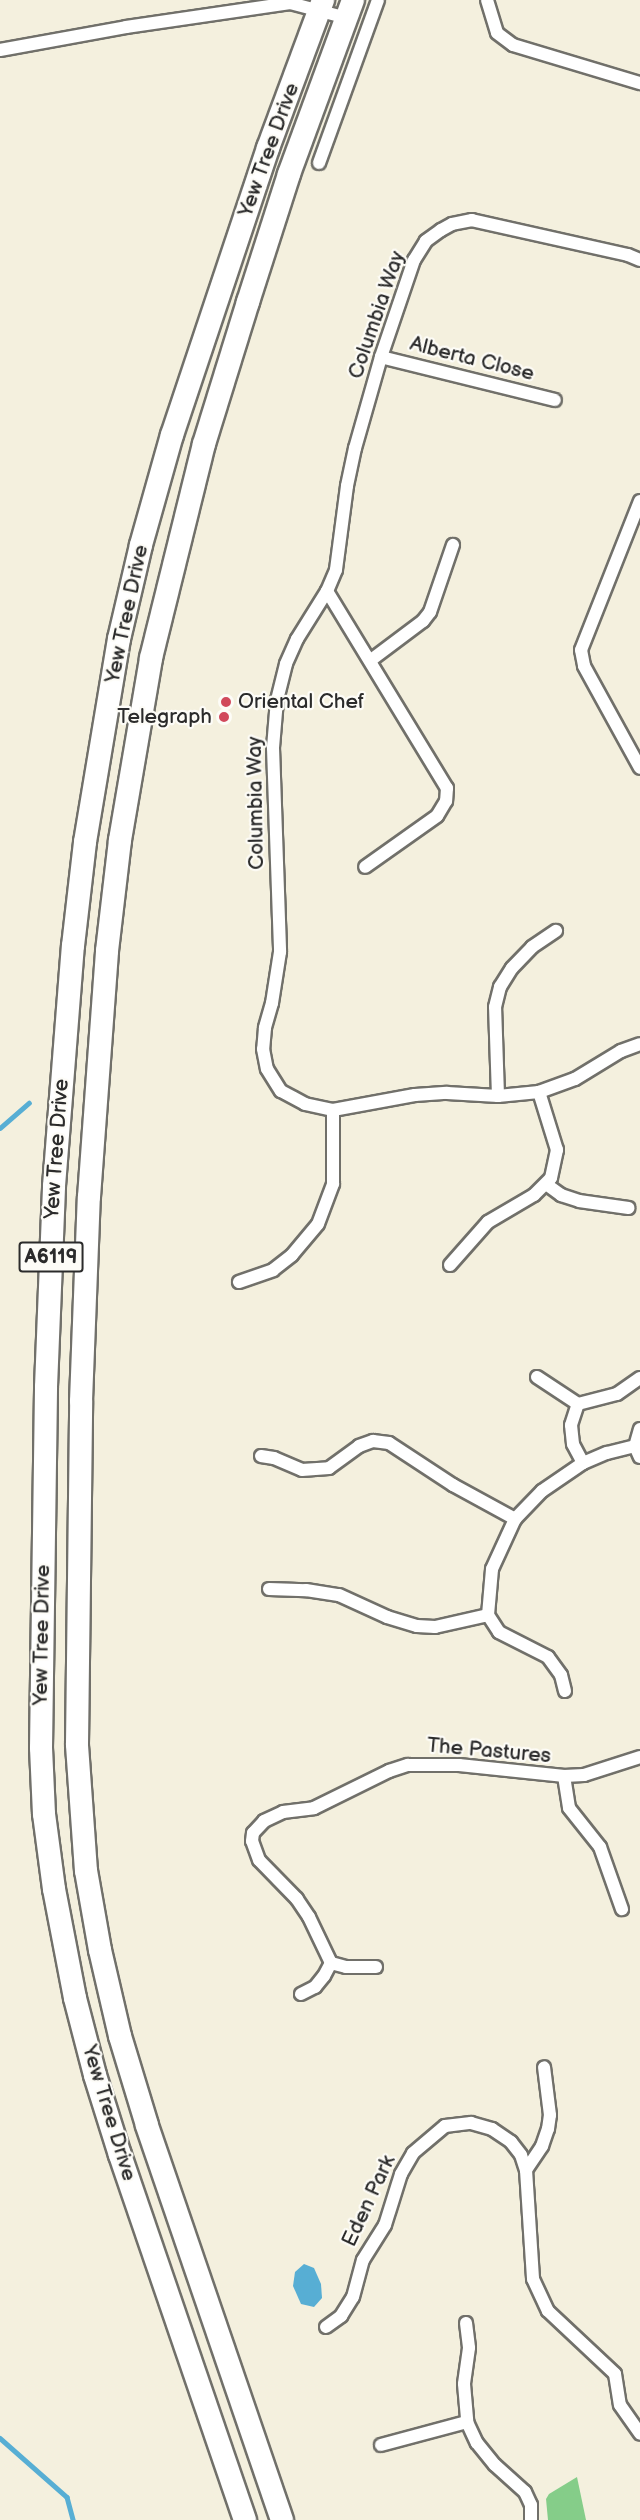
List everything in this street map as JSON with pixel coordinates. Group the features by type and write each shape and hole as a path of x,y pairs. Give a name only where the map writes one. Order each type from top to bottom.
{"highway":[{"name":"Yew Tree Drive","path":"245,2520 120,2156 95,2074 64,1942 44,1814 40,1748 46,1388 54,1186 73,946 85,842 103,723 132,583 172,435 268,148 321,5"},
{"name":"Yew Tree Drive","path":"282,2520 151,2136 120,2036 100,1950 86,1871 80,1812 77,1744 81,1401 90,1185 107,951 136,735 166,589 204,444 289,174 350,9"},
{"path":"132,583 166,589"},
{"path":"73,946 107,951"},
{"path":"44,1814 80,1812"}],"street":[{"path":"319,163 378,0"},
{"path":"487,0 497,33 513,45 640,83"},
{"path":"0,50 126,27 290,3 350,9"},
{"name":"Columbia Way","path":"640,260 628,255 482,221 452,224 426,241 414,260 381,357 355,448 347,486 336,570 327,591 297,639 286,664 276,708 273,747 280,952 263,1049 267,1069 281,1091 305,1104 333,1110 415,1095 447,1093 498,1096 539,1092 575,1079 621,1051 640,1044"},
{"name":"Alberta Close","path":"381,357 555,400"},
{"path":"640,501 581,650 584,666 640,768"},
{"path":"371,660 423,621 430,612 453,545"},
{"path":"327,591 447,788 446,801 437,816 365,867"},
{"path":"498,1096 495,1006 500,987 512,968 532,947 556,931"},
{"path":"450,1265 488,1222 534,1195 546,1185 553,1171 557,1150 539,1092"},
{"path":"239,1282 273,1270 292,1255 318,1224 333,1184 333,1110"},
{"path":"546,1185 570,1198 629,1208"},
{"path":"537,1377 578,1404 617,1394 640,1378"},
{"path":"578,1404 570,1425 573,1444 583,1463"},
{"path":"565,1691 561,1675 548,1657 499,1632 488,1615 492,1569 515,1519 542,1491 583,1463 607,1453 638,1452 640,1429"},
{"path":"261,1456 274,1458 302,1470 328,1468 359,1446 373,1441 389,1443 453,1485 515,1519"},
{"path":"269,1589 306,1590 339,1595 387,1617 417,1626 435,1628 488,1615"},
{"name":"The Pastures","path":"331,1963 309,1917 297,1899 259,1860 252,1841 254,1833 264,1821 284,1812 314,1808 380,1775 408,1766 459,1765 564,1776 584,1775 640,1757"},
{"path":"564,1776 569,1808 600,1847 622,1909"},
{"path":"301,1994 315,1987 331,1963 346,1967 376,1967"},
{"path":"526,2170 542,2146 548,2129 550,2115 544,2067"},
{"name":"Eden Park","path":"326,2327 341,2316 353,2296 363,2260 385,2225 401,2174 424,2142 445,2126 471,2123 492,2128 511,2142 521,2155 526,2170 533,2278 548,2311 615,2374 620,2405 640,2434"},
{"path":"466,2323 470,2348 464,2384 467,2422 483,2450 525,2492 531,2505 531,2520"},
{"path":"381,2445 467,2422"}],"green space":[{"path":"577,2477 586,2520 548,2520 546,2499 549,2494"}],"water":[{"path":"304,2264 314,2268 321,2284 322,2298 314,2307 301,2304 293,2286 295,2272"}],"waterway":[{"path":"0,1128 29,1103"},
{"path":"0,2438 67,2497 73,2520"}],"place":[{"name":"Oriental Chef","path":"226,702"},
{"name":"Telegraph","path":"224,717"}]}
